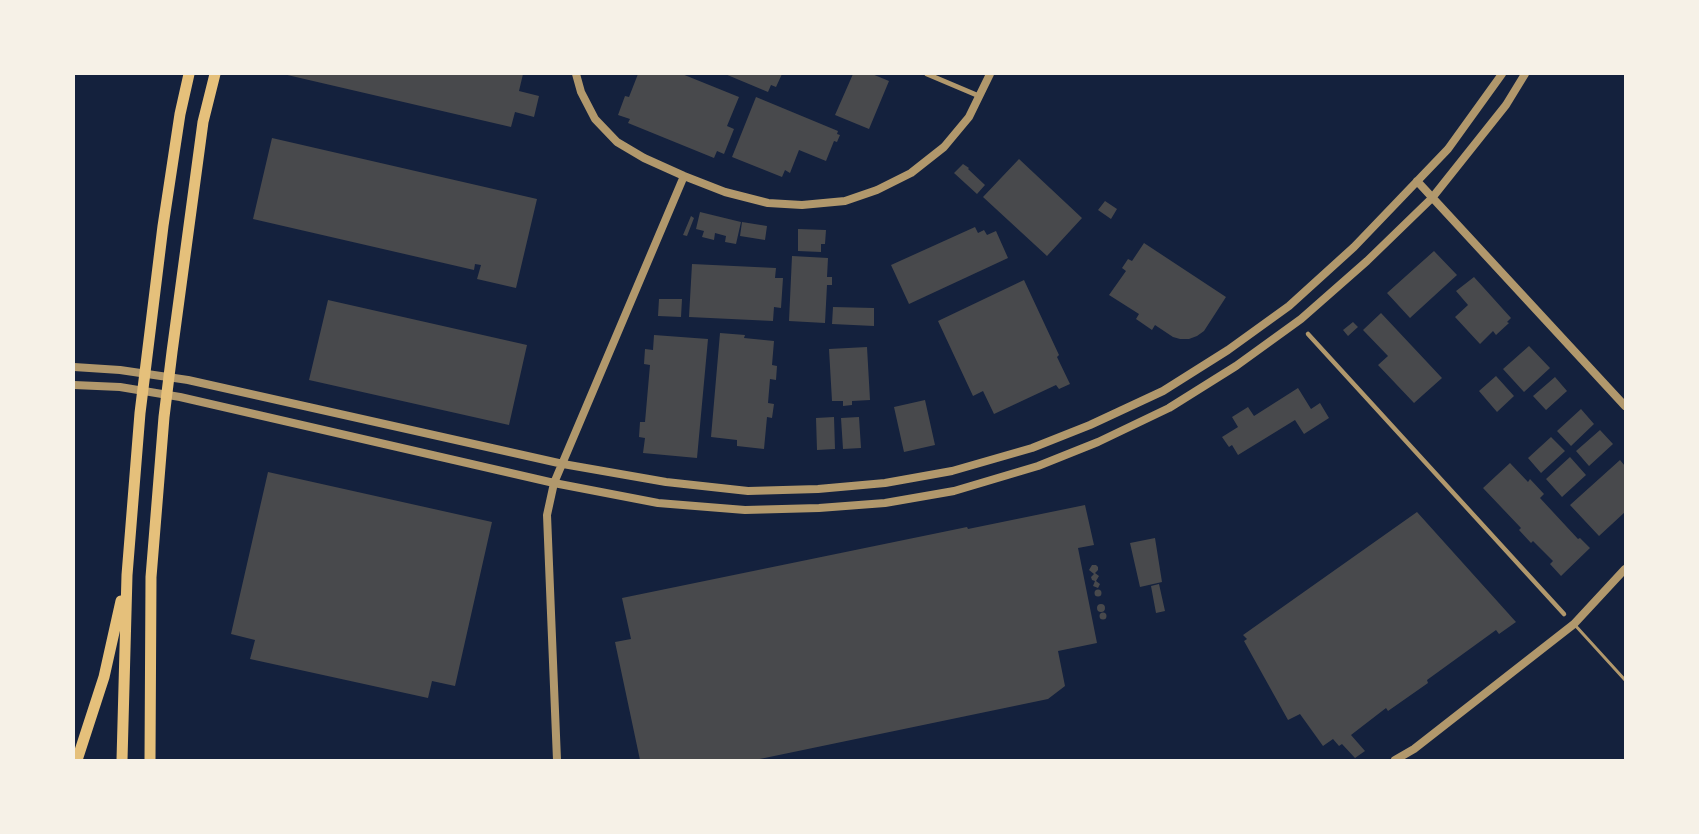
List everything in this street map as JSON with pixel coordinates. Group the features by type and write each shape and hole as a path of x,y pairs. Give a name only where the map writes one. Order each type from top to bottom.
{"highway":[{"path":"122,760 127,574 140,413 163,226 180,114 189,74"},
{"path":"150,760 151,576 164,417 203,122 215,74"},
{"path":"77,760 104,677 127,574"},
{"path":"150,722 155,760"}],"street":[{"path":"576,74 581,92 595,119 617,142 644,158 725,192 768,203 802,205 845,201 877,190 911,172 944,147 969,117 990,74"},
{"path":"927,74 979,96"},
{"path":"74,367 120,370 188,380 563,464 666,482 748,490 818,489 885,483 952,471 1032,448 1090,425 1162,391 1228,350 1289,306 1354,247 1448,149 1502,74"},
{"path":"74,385 120,387 180,397 554,483 658,503 745,510 819,508 885,503 954,491 1038,466 1098,442 1169,408 1236,366 1301,319 1367,261 1432,198 1506,104 1525,74"},
{"path":"557,760 547,515 554,483 684,176"},
{"path":"1417,182 1625,406"},
{"path":"1308,334 1564,614"},
{"path":"1395,760 1414,749 1574,624 1625,569"}],"lane":[{"path":"1574,624 1625,680"}],"building":[{"path":"283,74 523,74 519,91 539,96 534,117 515,112 511,127"},
{"path":"638,74 682,74 739,97 727,126 734,129 724,154 717,151 714,158 628,123 630,119 618,115 625,96 629,97"},
{"path":"725,74 782,74 776,87 771,85 768,92"},
{"path":"853,74 872,74 889,81 869,129 835,115"},
{"path":"756,97 838,131 837,134 840,135 837,142 834,141 826,161 799,150 790,173 785,170 782,177 732,157"},
{"path":"272,138 537,199 516,288 477,279 481,265 475,264 474,270 253,219"},
{"path":"1019,159 1082,218 1047,256 983,197"},
{"path":"963,164 985,185 977,194 954,173"},
{"path":"1105,201 1117,209 1111,219 1098,210"},
{"path":"700,212 741,222 736,244 725,242 726,236 715,233 714,240 702,237 704,231 696,229"},
{"path":"691,216 694,218 687,236 683,235"},
{"path":"742,222 767,226 765,240 740,236"},
{"path":"975,227 978,233 984,230 987,235 996,231 1008,258 909,304 891,265"},
{"path":"798,229 826,230 825,244 821,244 821,252 798,251"},
{"path":"1144,243 1226,297 1204,331 1197,336 1189,339 1180,339 1173,337 1155,325 1152,330 1136,319 1139,314 1109,295 1126,271 1122,268 1128,259 1132,261"},
{"path":"1434,251 1457,275 1410,318 1387,293"},
{"path":"792,256 828,258 827,277 832,277 832,285 827,285 825,323 789,321"},
{"path":"692,264 776,268 775,278 783,278 781,308 774,307 773,321 689,317"},
{"path":"1474,277 1511,318 1507,322 1509,323 1496,335 1493,331 1480,344 1455,317 1468,305 1456,291"},
{"path":"1024,280 1059,355 1057,357 1070,384 1059,389 1056,385 994,414 983,391 973,396 938,321"},
{"path":"659,299 682,299 681,317 658,316"},
{"path":"328,300 527,345 509,425 309,380"},
{"path":"833,307 874,308 874,326 832,324"},
{"path":"1381,313 1442,378 1414,403 1378,365 1388,356 1363,330"},
{"path":"1353,322 1358,327 1348,336 1343,330"},
{"path":"720,333 745,335 744,338 774,341 772,365 777,366 776,380 770,379 768,403 774,404 772,418 767,417 764,449 737,446 737,440 711,437"},
{"path":"654,335 708,339 697,458 643,453 645,438 639,437 640,422 645,422 650,365 644,364 645,349 653,350"},
{"path":"1529,346 1550,368 1524,392 1503,369"},
{"path":"867,347 870,400 852,401 852,405 843,406 843,401 832,401 829,349"},
{"path":"1496,376 1514,396 1497,412 1479,391"},
{"path":"1555,377 1567,391 1546,410 1533,396"},
{"path":"1298,388 1311,409 1320,403 1329,418 1304,434 1295,420 1238,455 1232,445 1229,447 1222,437 1238,427 1232,417 1248,407 1254,416"},
{"path":"925,400 935,445 904,452 894,407"},
{"path":"1581,409 1594,424 1571,446 1557,431"},
{"path":"834,417 835,449 817,450 816,418"},
{"path":"859,417 861,448 843,449 841,418"},
{"path":"1600,430 1613,444 1589,466 1576,451"},
{"path":"1551,437 1565,451 1541,473 1528,458"},
{"path":"1570,457 1586,475 1562,497 1546,479"},
{"path":"1620,460 1625,466 1625,512 1599,536 1570,505"},
{"path":"1510,463 1528,482 1530,479 1544,494 1540,498 1578,539 1580,538 1590,548 1561,576 1550,564 1553,561 1533,541 1531,543 1519,530 1521,528 1483,488"},
{"path":"268,472 492,522 455,686 432,681 428,698 250,659 255,640 231,634"},
{"path":"1085,505 1094,545 1078,548 1097,643 1058,651 1065,686 1048,699 755,760 640,760 615,642 631,639 622,598 967,527 968,529"},
{"path":"1417,512 1516,622 1499,634 1496,630 1427,680 1428,683 1388,711 1386,708 1351,735 1365,751 1355,758 1342,744 1339,746 1333,739 1323,746 1300,714 1288,720 1244,641 1247,639 1243,635"},
{"path":"1155,538 1162,582 1140,587 1130,543"},
{"path":"1092,565 1098,567 1095,573 1099,576 1096,581 1100,584 1098,588 1093,586 1095,581 1091,577 1094,574 1089,570"},
{"path":"1159,584 1165,611 1156,613 1151,586"},
{"path":"1098,589 1102,593 1098,597 1094,593"},
{"path":"1101,604 1105,608 1101,612 1097,608"},
{"path":"1103,612 1107,616 1103,620 1099,616"}]}
